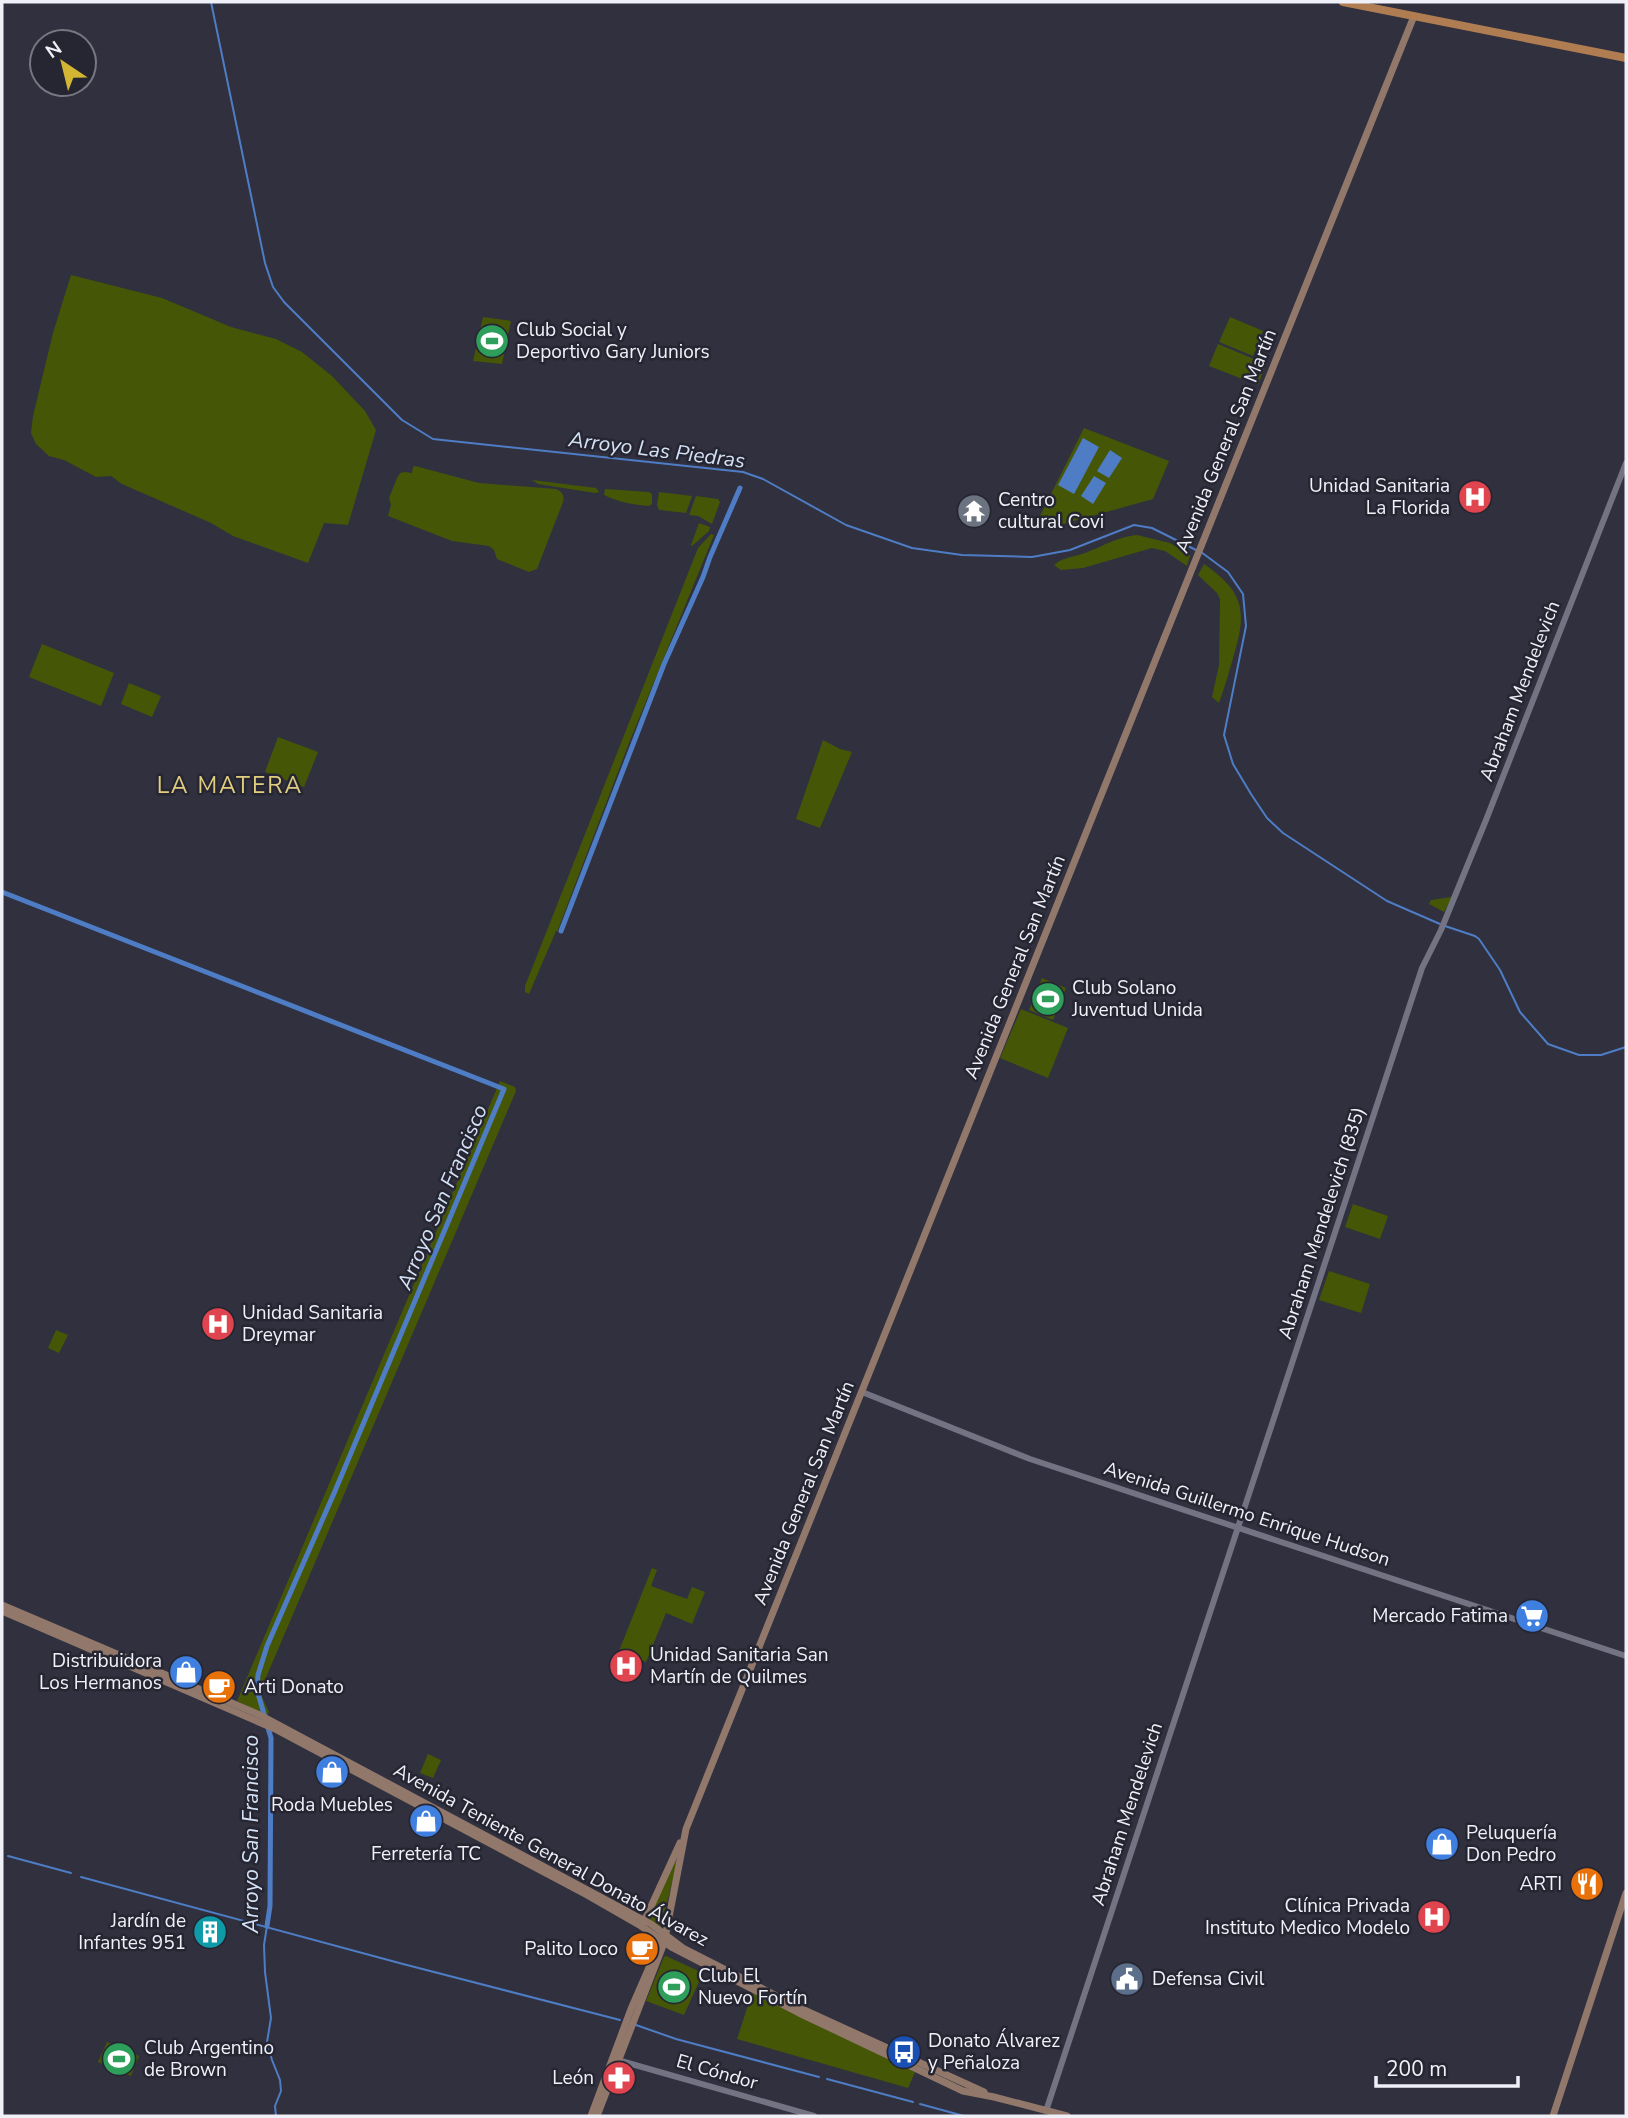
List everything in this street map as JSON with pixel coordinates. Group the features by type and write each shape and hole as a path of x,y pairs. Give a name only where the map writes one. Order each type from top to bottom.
{"main road":[{"path":"1343,2 1626,58"},
{"name":"Avenida General San Martín","path":"591,2116 663,1939 686,1829 1414,16"},
{"name":"Avenida Teniente General Donato Álvarez","path":"2,1605 260,1718 643,1924 663,1939 802,2009 994,2097 1067,2116"},
{"name":"Avenida Teniente General Donato Álvarez","path":"2,1611 260,1718"},
{"path":"643,1924 686,1829"},
{"path":"1553,2116 1626,1893"},
{"name":"Avenida General San Martín","path":"597,2116 615,2059"}],"street":[{"name":"Abraham Mendelevich","path":"1441,930 1491,810 1626,463"},
{"name":"Abraham Mendelevich (835)","path":"1239,1527 1422,968 1441,930"},
{"name":"Avenida Guillermo Enrique Hudson","path":"862,1392 1030,1459 1626,1656"},
{"name":"Abraham Mendelevich","path":"1046,2111 1239,1527"},
{"name":"El Cóndor","path":"615,2059 814,2116"}],"green space":[{"path":"71,275 162,298 231,327 276,339 302,352 332,376 365,411 376,430 348,525 324,523 308,563 233,536 211,523 122,484 111,476 96,477 64,460 49,456 36,444 31,433 33,416 53,333"},
{"name":"Club Social y Deportivo Gary Juniors","path":"483,317 511,321 502,364 473,361"},
{"path":"1230,317 1263,331 1253,356 1219,342"},
{"path":"1218,344 1266,364 1258,385 1209,366"},
{"path":"1084,428 1169,461 1153,499 1056,526 1035,526"},
{"path":"415,466 479,483 560,491 563,502 537,569 529,572 497,559 494,550 489,546 452,541 388,516 391,505 389,498 397,478 400,473 412,473"},
{"path":"532,480 596,488 599,492 538,484"},
{"path":"605,489 649,492 652,494 652,504 638,505 615,500 604,495"},
{"path":"659,492 692,496 686,513 659,510"},
{"path":"696,496 718,499 720,502 712,524 698,516 689,515"},
{"path":"699,523 710,527 709,531 692,546 691,545"},
{"path":"711,534 714,535 629,743 557,932 529,994 525,992 525,986 698,548"},
{"path":"1137,535 1170,543 1190,555 1187,566 1165,551 1152,548 1083,568 1061,570 1054,565 1116,540"},
{"path":"1204,564 1226,583 1241,611 1239,636 1219,703 1212,697 1219,665 1220,599 1198,575"},
{"path":"42,644 114,673 101,706 29,677"},
{"path":"129,683 161,696 152,717 121,704"},
{"path":"278,737 318,752 304,787 265,772"},
{"path":"823,740 852,752 820,828 796,819"},
{"path":"1451,897 1444,912 1429,904 1431,900"},
{"name":"Club Solano Juventud Unida","path":"1042,978 1066,988 1053,1020 1029,1010"},
{"path":"1021,1009 1068,1028 1048,1078 1000,1058"},
{"path":"500,1081 515,1087 516,1091 262,1687 262,1697 269,1712 267,1716 237,1701"},
{"path":"1353,1204 1388,1216 1380,1239 1345,1227"},
{"path":"1329,1271 1370,1284 1361,1313 1319,1300"},
{"path":"56,1330 68,1335 59,1353 48,1348"},
{"path":"652,1568 657,1570 651,1586 687,1599 692,1587 705,1592 692,1624 666,1613 646,1662 619,1651"},
{"path":"428,1754 441,1760 433,1778 420,1773"},
{"path":"675,1860 677,1862 661,1928 648,1918"},
{"name":"Club El Nuevo Fortín","path":"666,1956 703,1973 684,2015 646,2001"},
{"path":"752,1993 915,2072 908,2088 737,2039"},
{"name":"Club Argentino de Brown","path":"107,2042 139,2056 131,2076 98,2062"}],"water":[{"path":"1083,438 1099,447 1074,494 1058,485"},
{"path":"1110,450 1122,458 1109,478 1097,471"},
{"path":"1094,476 1106,483 1093,504 1081,496"}],"waterway":[{"name":"Arroyo Las Piedras","path":"211,2 265,263 273,287 284,302 402,420 433,439 743,472 763,479 846,525 912,548 962,555 1032,557 1070,550 1134,525 1152,528 1196,550"},
{"path":"561,931 664,664 740,488"},
{"name":"Arroyo Las Piedras","path":"1201,552 1228,572 1243,594 1246,626 1224,735 1233,764 1251,794 1267,818 1283,833 1387,901 1440,924"},
{"name":"Arroyo San Francisco","path":"2,892 504,1089 267,1646 258,1675 257,1690 271,1738 270,1906 267,1926"},
{"name":"Arroyo Las Piedras","path":"1445,926 1479,939 1500,970 1520,1012 1548,1044 1579,1055 1601,1055 1626,1047"},
{"path":"8,1856 71,1873"},
{"path":"81,1877 620,2020"},
{"name":"Arroyo San Francisco","path":"267,1926 264,1945 265,1972 271,2018 267,2042 281,2091 275,2106 276,2116"},
{"path":"636,2025 676,2039 819,2077"},
{"path":"827,2079 913,2102"},
{"path":"920,2104 964,2116"}],"place":[{"name":"Club Social y Deportivo Gary Juniors","path":"492,341"},
{"name":"Unidad Sanitaria La Florida","path":"1475,497"},
{"name":"Centro cultural Covi","path":"974,511"},
{"name":"Club Solano Juventud Unida","path":"1048,999"},
{"name":"Unidad Sanitaria Dreymar","path":"218,1324"},
{"name":"Mercado Fatima","path":"1532,1616"},
{"name":"Unidad Sanitaria San Martín de Quilmes","path":"626,1666"},
{"name":"Distribuidora Los Hermanos","path":"186,1672"},
{"name":"Arti Donato","path":"219,1687"},
{"name":"Roda Muebles","path":"332,1772"},
{"name":"Ferretería TC","path":"426,1821"},
{"name":"Peluquería Don Pedro","path":"1442,1844"},
{"name":"ARTI","path":"1587,1884"},
{"name":"Clínica Privada Instituto Medico Modelo","path":"1434,1917"},
{"name":"Jardín de Infantes 951","path":"210,1932"},
{"name":"Palito Loco","path":"642,1949"},
{"name":"Defensa Civil","path":"1127,1979"},
{"name":"Club El Nuevo Fortín","path":"674,1987"},
{"name":"Donato Álvarez y Peñaloza","path":"904,2052"},
{"name":"Club Argentino de Brown","path":"119,2059"},
{"name":"León","path":"619,2078"}],"district":[{"name":"LA MATERA","path":"230,785"}]}
